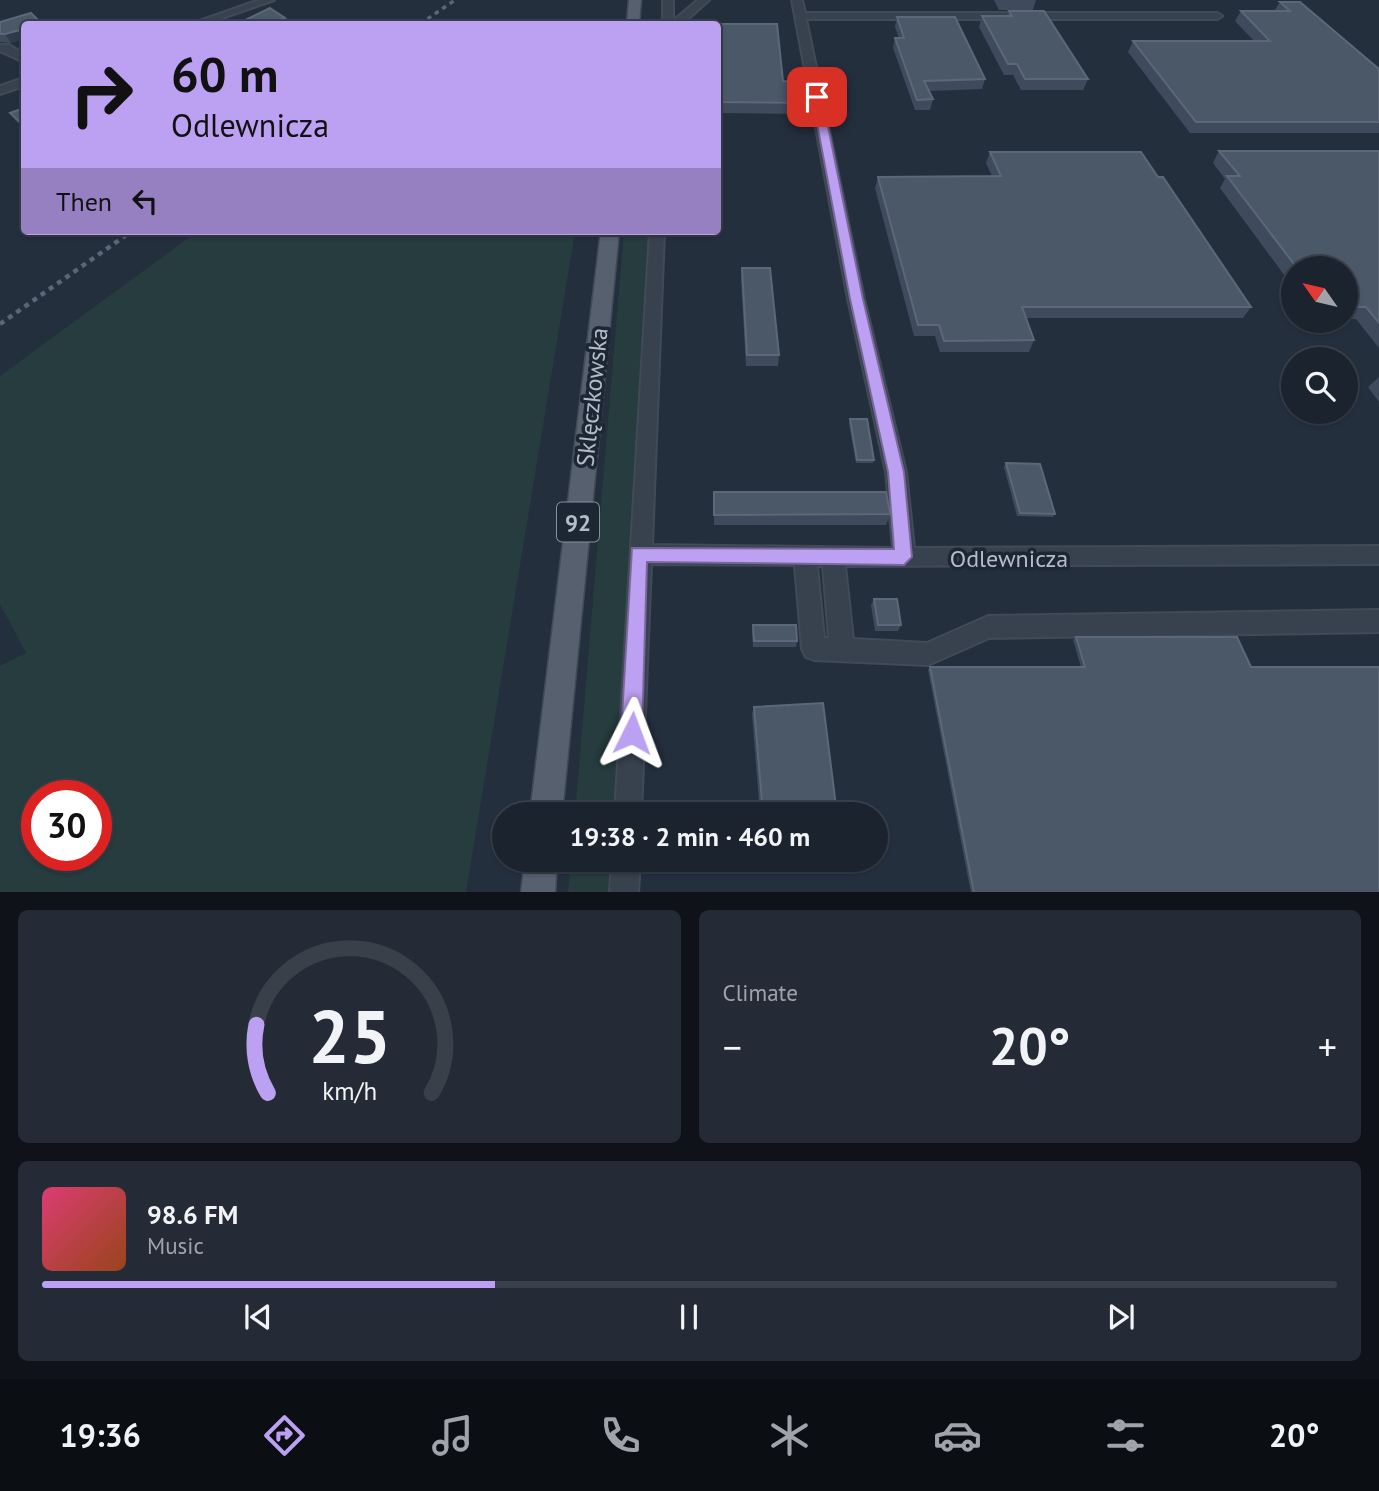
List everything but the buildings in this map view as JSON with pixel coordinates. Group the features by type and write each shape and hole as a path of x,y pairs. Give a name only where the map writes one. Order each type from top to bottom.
{"main road":[{"path":"633,21 635,0"},
{"name":"Sklęczkowska","path":"547,802 610,235"},
{"path":"538,892 540,872"}],"street":[{"path":"204,21 269,0"},
{"path":"668,0 668,21"},
{"path":"680,21 704,0"},
{"path":"1057,0 1069,17"},
{"path":"904,557 896,472 856,299 799,8 1069,17 1216,16"},
{"path":"1,88 21,83"},
{"path":"629,802 657,235"},
{"name":"Odlewnicza","path":"639,554 904,557 1379,555"},
{"path":"805,556 814,649 928,654 988,627 1379,621"},
{"path":"833,556 842,650"},
{"path":"624,892 625,872"}],"green space":[{"path":"193,235 575,235 466,892 0,892 0,666 26,653 0,604 0,376"},
{"path":"624,235 650,235 621,802 576,802"},
{"path":"570,872 616,872 615,892 568,892"}],"railway":[{"path":"424,21 455,0"},
{"path":"0,324 126,235"}],"route":[{"path":"632,733 639,554 904,557 896,472 856,299 817,97"}]}
